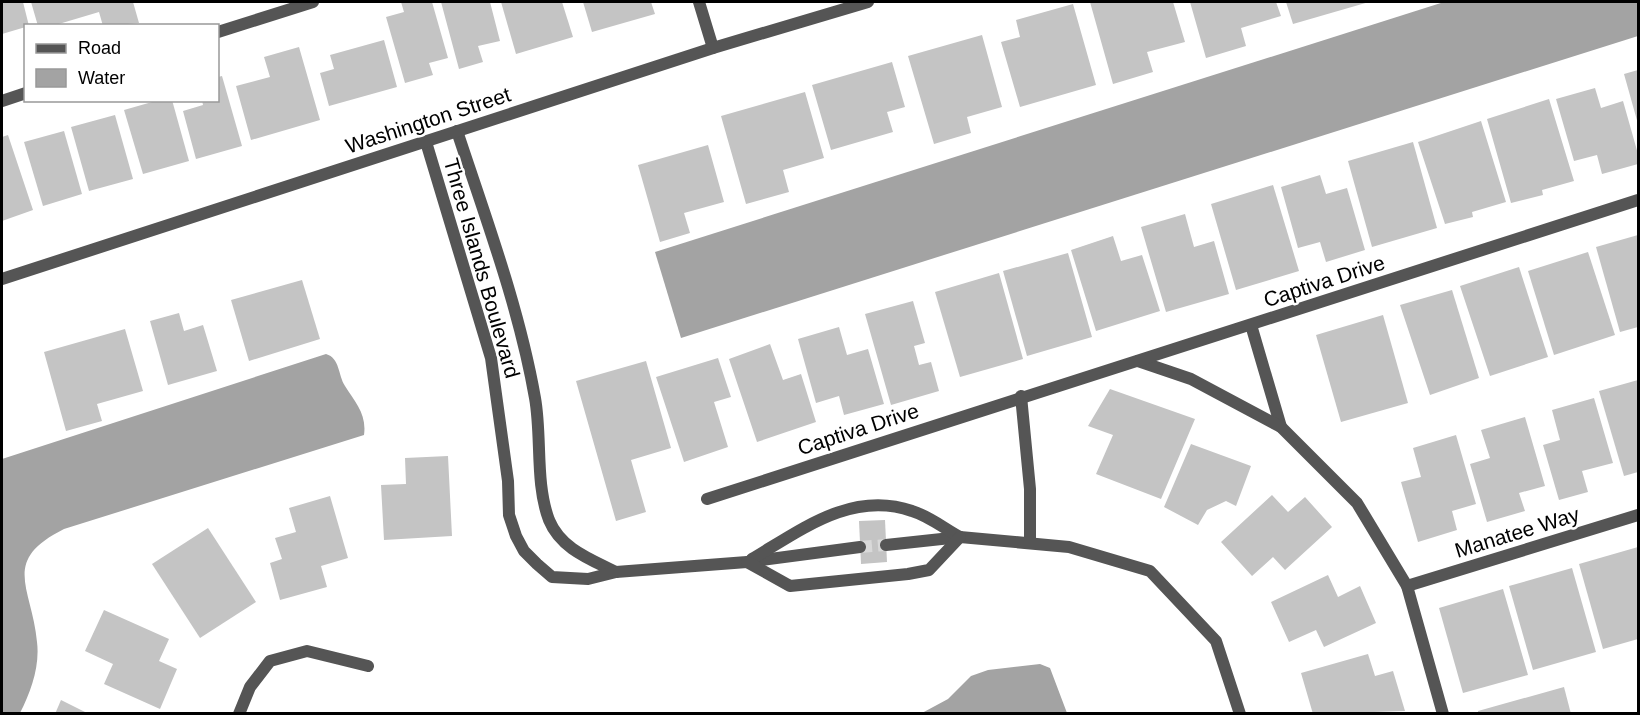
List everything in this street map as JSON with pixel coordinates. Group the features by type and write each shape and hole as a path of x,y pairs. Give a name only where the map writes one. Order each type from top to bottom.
{"street":[{"path":"219,32 313,2"},
{"path":"699,2 713,48"},
{"name":"Washington Street","path":"2,279 713,48 868,2"},
{"path":"2,101 24,94"},
{"path":"457,131 522,336 536,400 543,489 550,521 573,551 616,572"},
{"name":"Three Islands Boulevard","path":"426,142 491,358 508,481 509,515 516,536 524,550 552,577 588,579 616,572 747,562 860,547"},
{"name":"Captiva Drive","path":"707,499 1021,396 1138,361 1638,200"},
{"path":"1251,325 1281,427"},
{"path":"1138,361 1191,379 1281,427 1357,503 1407,586 1443,714"},
{"path":"1021,396 1030,489 1030,543"},
{"path":"747,562 828,515 850,507 874,504 900,507 915,512 960,537"},
{"name":"Manatee Way","path":"1407,586 1638,514"},
{"path":"747,562 790,586 908,574 929,570 960,537"},
{"path":"886,545 960,537 1030,543 1068,547 1150,571 1216,640 1240,714"},
{"path":"239,714 250,687 270,661 307,651 368,666"}],"water":[{"path":"1444,2 1638,2 1638,36 681,338 655,252"},
{"path":"326,354 334,359 343,382 359,409 364,421 364,435 64,529 44,541 32,552 26,564 25,577 37,642 36,669 20,713 2,713 2,459"},
{"path":"1040,664 1050,668 1067,713 922,713 948,699 971,676 988,670"}],"building":[{"path":"2,2 23,2 28,24 2,34"},
{"path":"31,2 133,2 139,23 102,24 99,12 59,24 37,24"},
{"path":"401,2 432,2 448,58 429,63 433,75 405,83 386,17 404,12"},
{"path":"441,2 490,2 500,41 478,46 483,62 459,69"},
{"path":"501,2 562,2 573,37 516,54"},
{"path":"583,2 651,2 655,14 592,32"},
{"path":"1090,2 1173,2 1185,42 1147,52 1153,72 1113,84"},
{"path":"1190,2 1276,2 1281,16 1241,28 1246,46 1206,58"},
{"path":"1286,2 1369,2 1293,24"},
{"path":"1073,4 1096,85 1020,107 1001,42 1020,37 1016,20"},
{"path":"982,35 1002,107 967,117 971,133 934,144 908,56"},
{"path":"384,40 397,87 329,106 320,73 334,69 330,55"},
{"path":"299,47 320,120 251,140 236,86 270,77 264,57"},
{"path":"892,62 905,107 887,112 893,132 831,150 812,85"},
{"path":"1638,70 1638,124 1624,74"},
{"path":"222,76 242,146 196,159 183,111 203,105 202,102 219,102 219,77"},
{"path":"1595,88 1601,108 1623,101 1638,154 1638,164 1602,174 1597,155 1574,161 1556,99"},
{"path":"805,92 824,158 783,170 789,192 746,204 721,116"},
{"path":"1549,99 1574,181 1542,190 1543,195 1511,203 1487,119"},
{"path":"152,102 173,102 189,161 143,174 124,110"},
{"path":"115,115 133,179 89,191 71,127"},
{"path":"1481,121 1506,202 1472,212 1473,217 1445,224 1418,142"},
{"path":"64,131 82,194 43,206 24,142"},
{"path":"8,135 33,210 2,221 2,137"},
{"path":"1413,142 1437,228 1372,247 1348,161"},
{"path":"708,145 724,202 684,213 690,233 660,242 638,165"},
{"path":"1320,175 1326,194 1347,188 1365,250 1326,262 1320,242 1298,248 1281,187"},
{"path":"1273,185 1299,271 1236,290 1211,204"},
{"path":"1185,214 1194,247 1214,241 1229,294 1166,312 1141,227"},
{"path":"1638,235 1638,327 1620,332 1596,247"},
{"path":"1113,236 1121,261 1142,255 1160,311 1096,331 1071,250"},
{"path":"1588,252 1615,335 1554,355 1528,271"},
{"path":"1068,253 1092,337 1027,356 1003,271"},
{"path":"1519,267 1548,357 1490,376 1460,286"},
{"path":"999,273 1023,359 960,377 935,292"},
{"path":"302,280 320,339 249,361 231,300"},
{"path":"1452,290 1479,378 1430,395 1400,305"},
{"path":"913,301 925,343 914,346 919,365 931,362 939,391 891,405 865,314"},
{"path":"179,313 184,331 203,325 217,371 168,385 150,321"},
{"path":"1383,315 1408,403 1341,422 1316,335"},
{"path":"839,327 847,355 868,349 884,404 844,415 839,396 816,403 798,339"},
{"path":"125,329 143,391 97,404 102,421 66,431 44,352"},
{"path":"770,344 783,380 801,374 816,422 757,442 729,359"},
{"path":"718,358 731,397 714,402 728,447 684,462 656,377"},
{"path":"646,361 671,448 631,460 646,512 616,521 576,381"},
{"path":"1638,380 1638,472 1624,476 1599,391"},
{"path":"1110,389 1195,419 1161,499 1096,474 1113,435 1088,426"},
{"path":"1594,398 1613,463 1582,471 1588,492 1559,500 1543,445 1560,440 1552,410"},
{"path":"1525,417 1545,486 1519,493 1525,511 1487,522 1470,464 1490,458 1481,430"},
{"path":"1456,435 1476,504 1452,511 1457,530 1418,542 1401,482 1421,477 1413,448"},
{"path":"1191,444 1251,466 1236,506 1226,501 1207,510 1198,525 1164,507"},
{"path":"448,456 452,536 384,540 381,485 406,484 405,458"},
{"path":"1272,495 1288,512 1305,497 1332,527 1285,570 1273,557 1252,576 1221,542"},
{"path":"330,496 348,558 321,566 327,587 280,600 270,563 282,559 275,538 296,532 289,508"},
{"path":"885,520 887,562 861,564 859,521"},
{"path":"208,528 256,602 200,638 152,564"},
{"path":"1638,547 1638,639 1603,649 1579,564"},
{"path":"1572,568 1596,652 1533,670 1509,586"},
{"path":"1328,575 1338,597 1360,586 1376,623 1324,647 1316,630 1289,642 1271,602"},
{"path":"1503,589 1528,675 1463,693 1439,608"},
{"path":"104,610 169,639 159,661 177,669 160,709 104,684 113,664 85,651"},
{"path":"1368,654 1375,676 1393,671 1405,711 1313,714 1301,673"},
{"path":"1564,687 1571,714 1478,714 1478,711"},
{"path":"61,700 89,714 55,714"}],"tunnel":[{"path":"860,547 886,545"}]}
